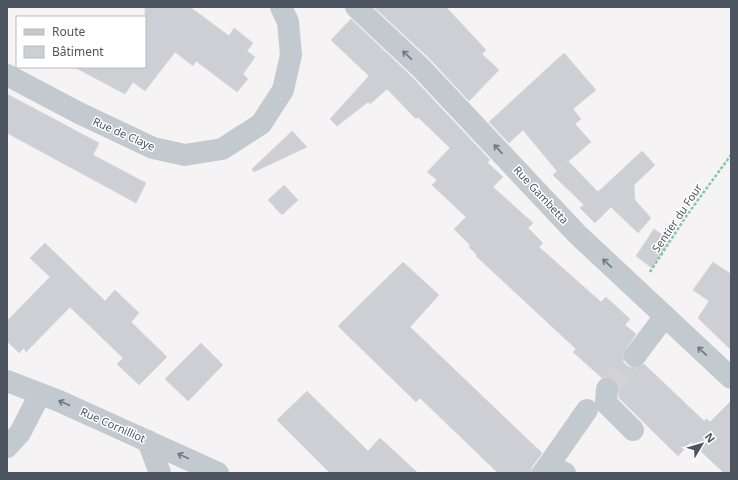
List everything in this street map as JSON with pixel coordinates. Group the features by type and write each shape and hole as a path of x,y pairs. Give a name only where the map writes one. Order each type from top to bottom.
{"street":[{"name":"Rue de Claye","path":"7,75 79,113 153,148 185,154 222,149 261,124 283,90 291,55 288,22 281,7"},
{"name":"Rue Gambetta","path":"356,7 421,68 577,234 731,378"},
{"path":"635,356 665,316"},
{"name":"Rue Cornilliot","path":"7,381 148,440 218,473"},
{"path":"7,447 20,433 40,394"},
{"path":"555,465 596,401 606,403 633,430"},
{"path":"148,440 160,473"}],"path":[{"name":"Sentier du Four","path":"638,291 687,215 731,155"}],"building":[{"path":"145,7 190,7 229,36 234,28 253,43 247,51 255,57 243,74 248,79 237,92 196,61 193,66 175,52 145,91 133,82 125,94 76,68 146,68"},
{"path":"374,7 446,7 486,50 482,54 499,70 469,101 430,59"},
{"path":"351,19 412,77 490,160 487,162 503,177 493,187 533,223 528,228 543,243 539,247 601,302 606,297 630,319 625,325 636,334 623,354 623,361 627,366 634,368 644,364 704,421 707,419 710,422 731,401 731,473 724,473 691,442 678,456 619,398 618,384 614,379 608,377 602,378 573,352 576,349 476,256 477,255 469,247 470,245 454,229 466,217 432,185 437,180 427,172 450,148 418,117 416,119 387,89 370,104 368,102 337,126 330,119 369,76 331,40"},
{"path":"564,53 596,90 573,109 581,119 575,124 591,142 557,171 523,130 509,143 489,122"},
{"path":"7,94 99,143 93,155 146,183 136,203 7,133"},
{"path":"292,131 307,147 254,172 252,169"},
{"path":"642,151 655,165 634,185 635,200 651,218 638,233 611,207 595,223 580,208 584,205 553,175 568,161 598,192"},
{"path":"284,185 298,200 282,215 268,200"},
{"path":"654,229 670,240 652,268 636,256"},
{"path":"45,243 105,301 115,290 139,313 131,322 167,357 139,385 117,364 123,358 70,307 26,352 24,348 19,353 7,341 7,321 50,277 30,258"},
{"path":"403,262 439,295 410,327 542,453 532,467 531,473 498,473 420,398 416,402 338,326"},
{"path":"713,262 731,274 731,350 698,318 709,301 693,290"},
{"path":"201,343 223,365 188,401 165,379"},
{"path":"307,391 368,451 380,438 418,473 330,473 277,420"}],"tunnel":[{"path":"607,389 635,356"}]}
